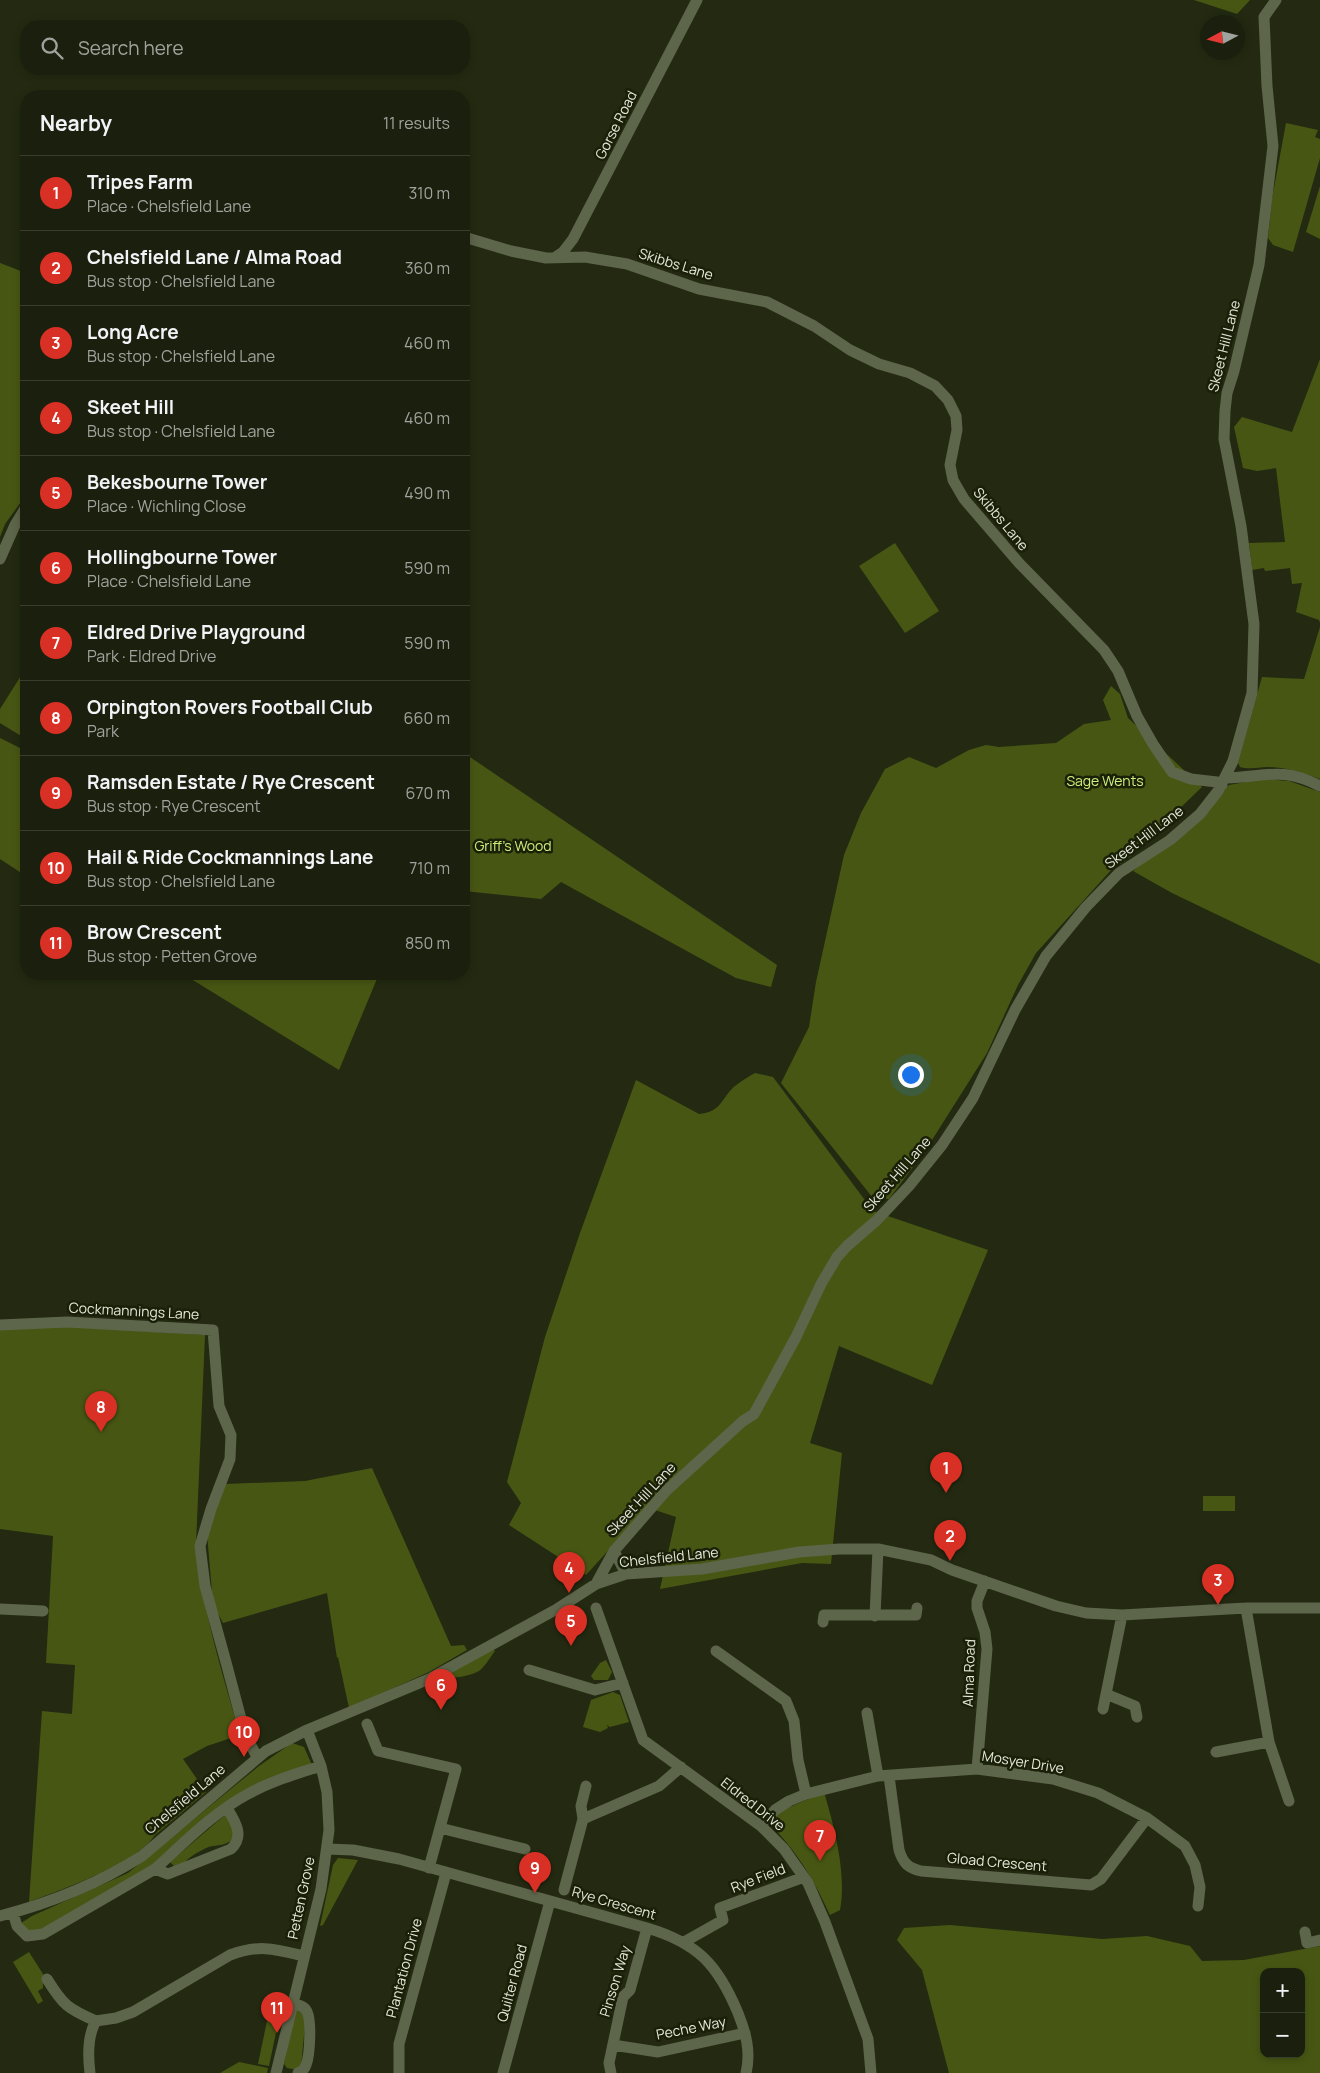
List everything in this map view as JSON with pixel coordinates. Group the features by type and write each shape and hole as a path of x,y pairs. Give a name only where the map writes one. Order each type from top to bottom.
{"street":[{"name":"Gorse Road","path":"554,258 563,252 570,243 621,149 696,0"},
{"name":"Skeet Hill Lane","path":"596,1584 614,1551 666,1491 742,1421 754,1414 796,1337 821,1284 837,1258 909,1186 942,1145 973,1098 1034,974 1054,944 1119,874 1170,840 1200,814 1224,781 1252,693 1254,624 1248,572 1224,439 1225,412 1227,393 1259,265 1273,146 1267,86 1264,17 1276,0"},
{"name":"Skibbs Lane","path":"470,239 511,251 554,258 585,256 627,264 699,289 767,302 814,326 850,350 878,364 910,373 935,386 948,400 956,416 957,430 950,465 953,480 964,499 1019,564 1104,650 1118,670 1137,716 1172,772 1191,779 1217,782 1285,773 1320,786"},
{"path":"570,243 585,256"},
{"path":"0,559 20,517"},
{"name":"Cockmannings Lane","path":"0,1326 66,1322 213,1330 219,1406 231,1436 230,1459 211,1509 200,1546 205,1586 229,1675 246,1734 258,1757"},
{"path":"875,1616 878,1549"},
{"name":"Chelsfield Lane","path":"0,1916 76,1890 120,1870 142,1856 258,1757 307,1730 430,1679 557,1609 596,1584 626,1574 702,1570 800,1552 878,1549 931,1560 952,1570 1056,1606 1086,1613 1122,1615 1246,1608 1320,1608"},
{"name":"Skeet Hill Lane","path":"614,1551 626,1574"},
{"name":"Alma Road","path":"977,1769 987,1649 985,1632 977,1608 977,1601 985,1581"},
{"name":"Eldred Drive","path":"596,1608 643,1740 761,1826 784,1849 804,1876 825,1922 868,2039 871,2073"},
{"path":"823,1622 824,1615 916,1615 917,1608"},
{"path":"1246,1608 1269,1742 1289,1801"},
{"path":"0,1609 43,1611"},
{"path":"1103,1709 1122,1615"},
{"path":"716,1651 786,1701 794,1721 798,1760 806,1794"},
{"path":"529,1670 595,1690 623,1683"},
{"path":"1106,1694 1135,1706 1137,1717"},
{"path":"867,1713 884,1776"},
{"path":"367,1724 378,1751 456,1769 429,1868"},
{"name":"Petten Grove","path":"276,2071 321,1889 327,1849 329,1808 321,1766 307,1730"},
{"path":"1216,1752 1269,1742"},
{"path":"13,1913 17,1926 27,1936 43,1934 155,1869 226,1808 248,1794 277,1780 321,1766"},
{"path":"582,1819 659,1786 681,1768"},
{"name":"Mosyer Drive","path":"761,1826 775,1810 789,1801 806,1794 884,1776 977,1769 1053,1779 1098,1793 1147,1818 1184,1846 1197,1872 1200,1887 1198,1906"},
{"name":"Gload Crescent","path":"884,1776 902,1861 911,1869 921,1871 1091,1885 1101,1879 1147,1818"},
{"path":"564,1890 582,1819 581,1806 586,1786"},
{"path":"155,1869 168,1874 231,1849 237,1844 239,1831 226,1808"},
{"path":"440,1828 526,1849"},
{"name":"Rye Crescent","path":"327,1849 342,1849 378,1855 446,1872 647,1928 684,1942 704,1956 722,1979 745,2032 748,2053 746,2073"},
{"name":"Plantation Drive","path":"399,2073 399,2044 446,1872"},
{"name":"Rye Field","path":"684,1942 723,1920 720,1908 804,1876"},
{"name":"Quilter Road","path":"504,2073 550,1901"},
{"name":"Pinson Way","path":"611,2073 609,2063 623,1997 630,1990 647,1928"},
{"path":"1305,1932 1307,1943 1320,1940"},
{"path":"47,1979 61,2001 72,2011 96,2021 116,2018 133,2012 230,1955 246,1949 273,1948 304,1956"},
{"path":"276,2071 297,2073 304,2070 307,2063 309,2023 307,2011 304,2007 292,2003"},
{"path":"90,2073 90,2043 92,2027 96,2021"},
{"name":"Peche Way","path":"613,2045 658,2052 745,2032"}],"green space":[{"path":"1194,0 1250,0 1237,14"},
{"path":"1286,123 1318,130 1315,137 1320,139 1320,158 1293,252 1273,245 1268,238 1272,199"},
{"path":"1320,186 1320,239 1306,232"},
{"path":"0,263 20,271 20,503 5,524 0,537"},
{"path":"1320,359 1320,623 1319,620 1296,612 1302,583 1292,584 1290,568 1265,571 1264,568 1252,570 1249,543 1285,542 1276,468 1257,471 1243,468 1234,427 1242,417 1292,432"},
{"path":"895,543 939,611 905,633 859,566"},
{"path":"1320,627 1320,779 1281,768 1240,767 1238,763 1262,677 1304,679"},
{"path":"20,677 20,735 0,723 0,709"},
{"name":"Sage Wents","path":"1111,686 1120,694 1128,718 1202,787 1125,861 1112,869 1036,953 1018,985 987,1053 925,1151 889,1199 873,1198 781,1083 809,1027 816,982 844,855 861,813 885,769 909,757 936,768 969,750 986,745 999,747 1056,743 1084,724 1111,720 1103,700"},
{"path":"0,738 20,748 20,872 0,859"},
{"name":"Griff's Wood","path":"470,757 777,965 771,987 736,978 561,882 541,899 470,892"},
{"path":"1262,779 1289,781 1320,792 1320,964 1172,893 1133,871 1229,785"},
{"path":"193,980 376,980 339,1070"},
{"path":"755,1073 773,1077 873,1211 988,1250 932,1385 839,1346 810,1443 842,1453 831,1564 802,1563 660,1589 676,1517 646,1509 586,1575 509,1525 521,1503 507,1482 545,1337 580,1233 636,1080 699,1114 707,1113 717,1107 735,1086"},
{"path":"62,1326 205,1335 196,1544 208,1616 240,1735 207,1746 183,1759 206,1792 154,1836 145,1846 116,1866 29,1902 42,1711 72,1714 75,1665 46,1663 53,1536 0,1529 0,1328"},
{"path":"372,1468 451,1646 464,1645 467,1650 429,1672 349,1708 337,1658 327,1593 223,1623 213,1604 207,1533 225,1484 305,1481"},
{"path":"1203,1496 1235,1496 1235,1511 1203,1511"},
{"path":"492,1648 495,1651 480,1670 468,1675 438,1680"},
{"path":"606,1660 612,1672 608,1680 594,1680 591,1676 600,1663"},
{"path":"613,1692 620,1695 629,1722 610,1727 607,1725 608,1728 600,1732 583,1727 591,1700"},
{"path":"292,1743 304,1747 312,1765 279,1775 152,1866 40,1933 28,1933 21,1923 32,1916 128,1873 259,1766"},
{"path":"824,1792 835,1835 842,1881 840,1910 830,1915 804,1866 769,1823 781,1811"},
{"path":"225,1815 235,1830 232,1840 225,1844 200,1851 182,1866 176,1868 170,1862"},
{"path":"338,1858 358,1860 323,1925 320,1926 333,1865"},
{"path":"950,1925 1102,1939 1147,1936 1190,1946 1202,1961 1244,1960 1320,1946 1320,2073 949,2073 922,1970 897,1940 904,1928"},
{"path":"29,1952 43,1974 43,1988 38,1991 43,2001 38,2004 13,1962"},
{"path":"298,2009 306,2014 301,2067 298,2070 287,2068 284,2064 295,2012"},
{"path":"267,2021 278,2023 269,2066 258,2064"},
{"path":"239,2062 268,2068 267,2073 220,2073"}],"place":[{"name":"Orpington Rovers Football Club","path":"101,1432"},
{"name":"Tripes Farm","path":"946,1493"},
{"name":"Chelsfield Lane / Alma Road","path":"950,1561"},
{"name":"Skeet Hill","path":"569,1593"},
{"name":"Long Acre","path":"1218,1605"},
{"name":"Bekesbourne Tower","path":"571,1646"},
{"name":"Hollingbourne Tower","path":"441,1710"},
{"name":"Hail & Ride Cockmannings Lane","path":"244,1757"},
{"name":"Eldred Drive Playground","path":"820,1861"},
{"name":"Ramsden Estate / Rye Crescent","path":"535,1893"},
{"name":"Brow Crescent","path":"277,2033"}]}
